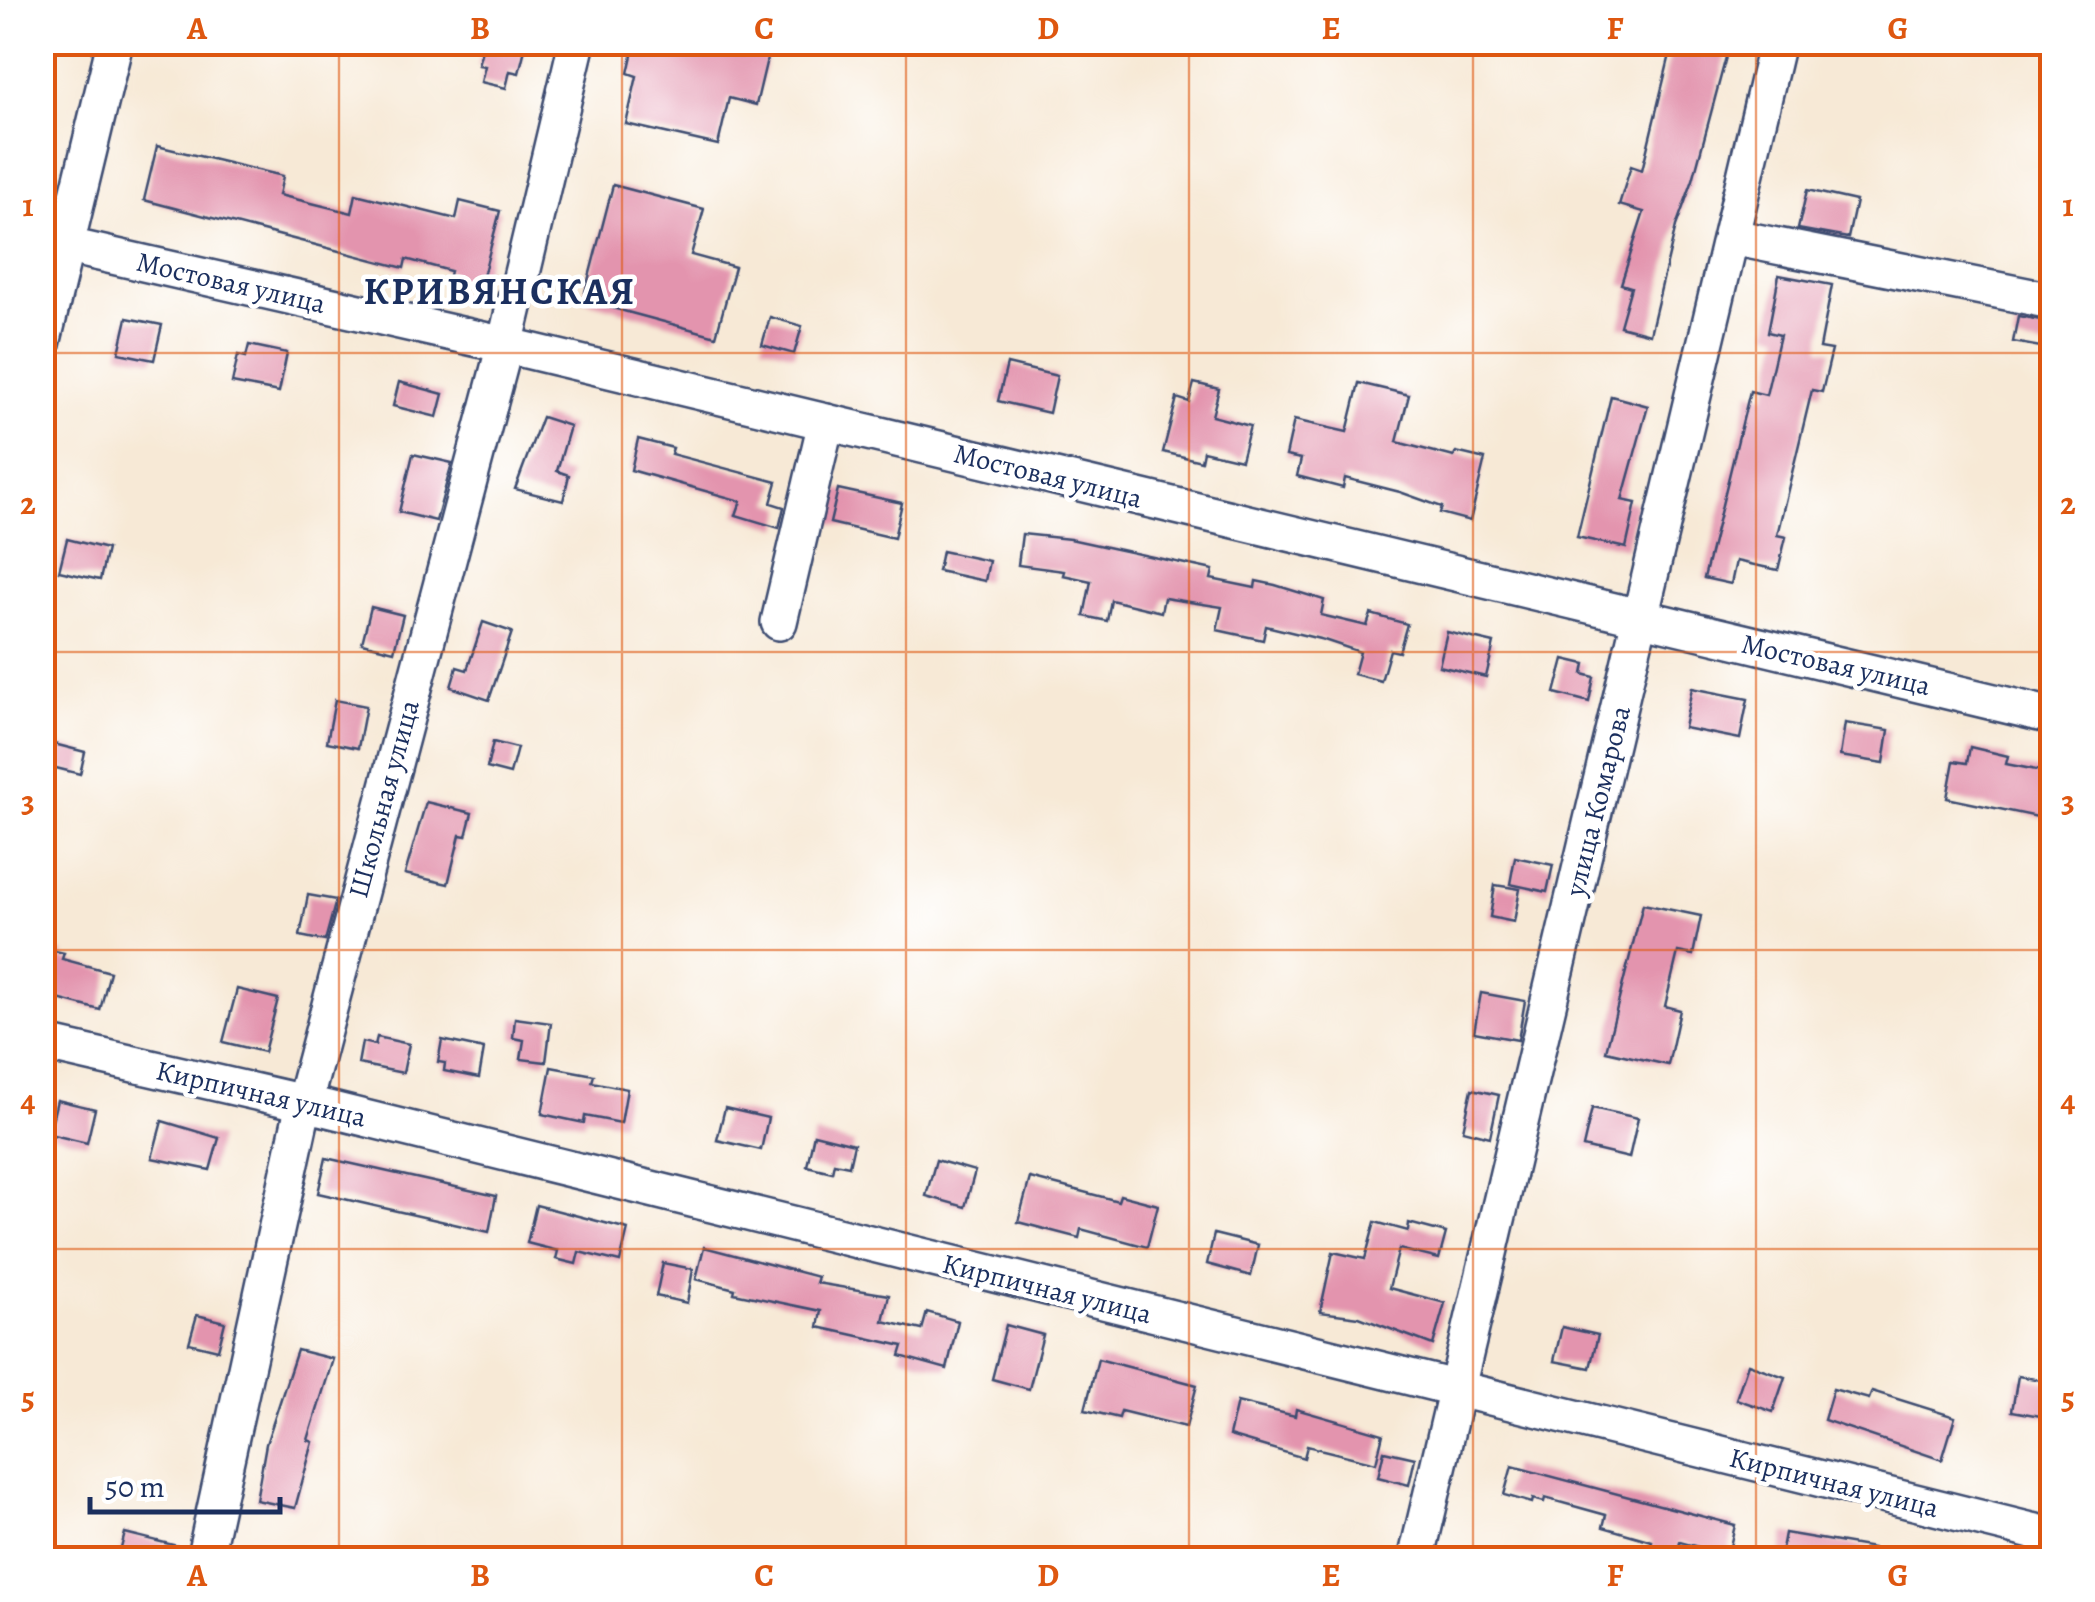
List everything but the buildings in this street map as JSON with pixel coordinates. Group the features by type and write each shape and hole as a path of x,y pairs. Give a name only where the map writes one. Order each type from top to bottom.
{"street":[{"path":"42,344 54,243 115,42"},
{"name":"Школьная улица","path":"204,1560 304,1103 506,345 577,42"},
{"name":"улица Комарова","path":"1416,1560 1777,42"},
{"path":"1732,237 2052,301"},
{"name":"Мостовая улица","path":"54,243 506,345 2052,716"},
{"path":"779,622 826,422"},
{"name":"Кирпичная улица","path":"42,1043 304,1103 1454,1391 2052,1536"}],"district":[{"name":"КРИВЯНСКАЯ","path":"500,291"}]}
